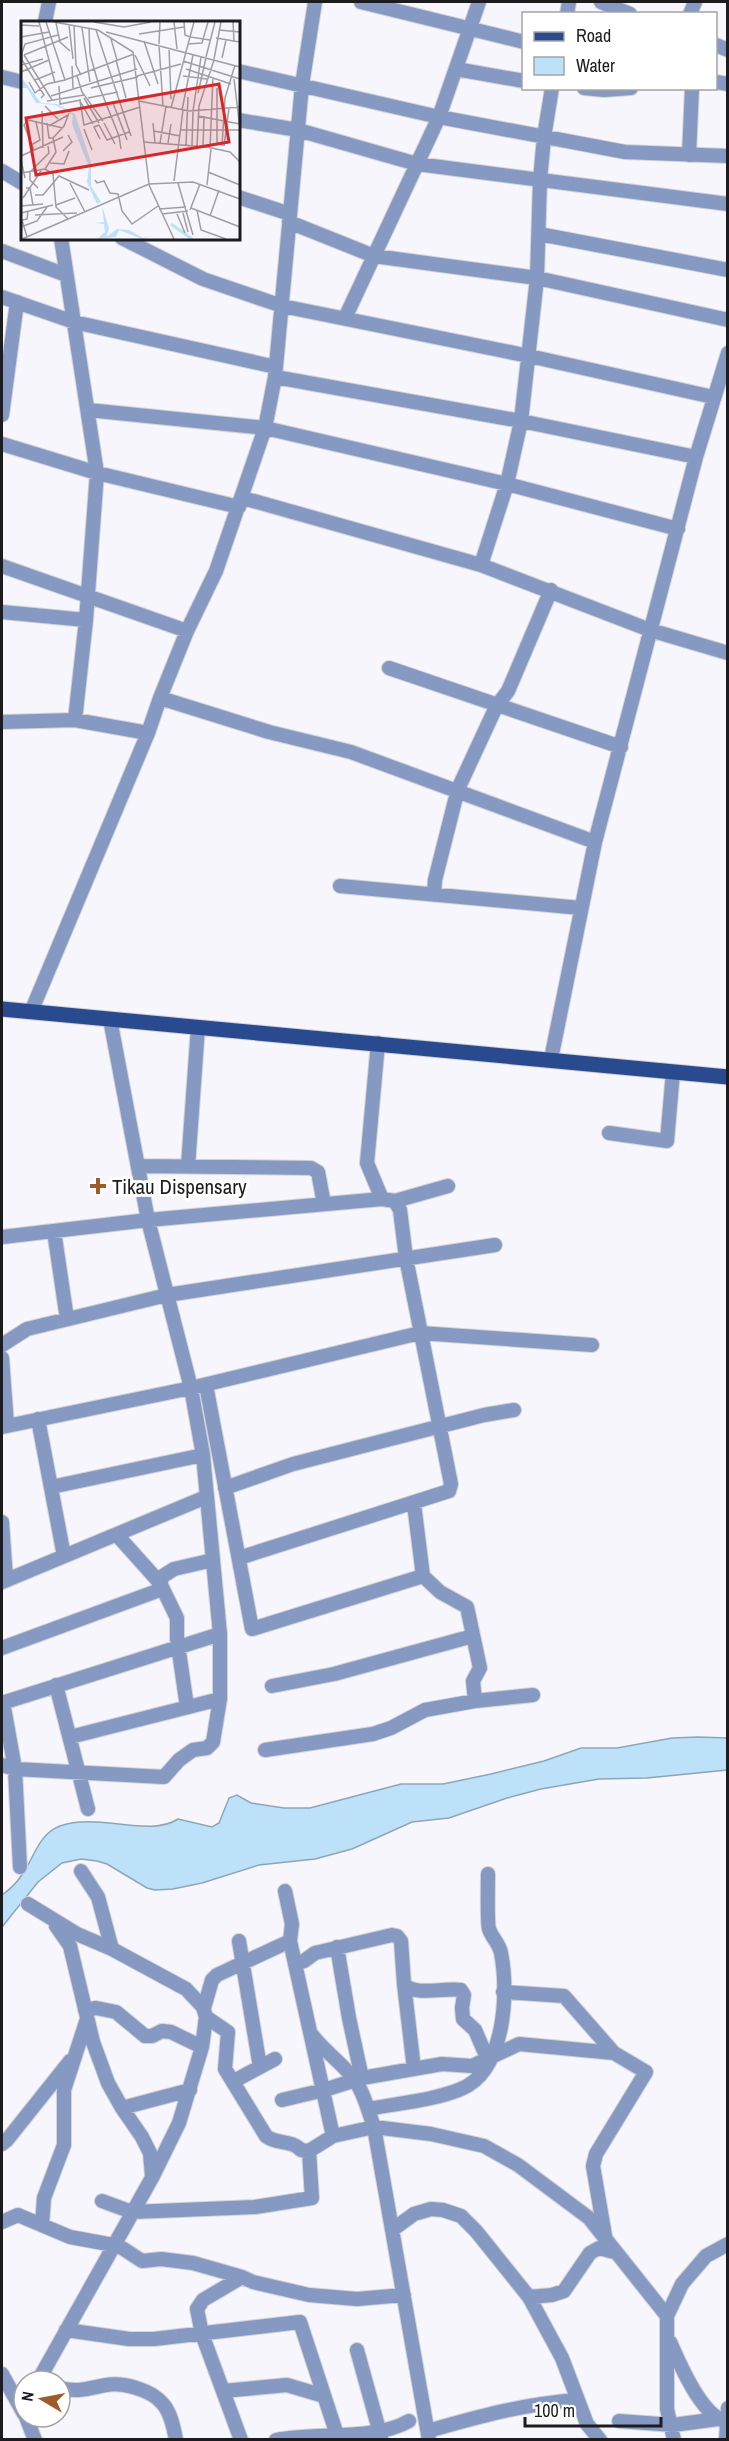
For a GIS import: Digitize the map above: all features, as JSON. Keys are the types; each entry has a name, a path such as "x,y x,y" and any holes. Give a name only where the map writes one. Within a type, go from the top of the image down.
{"main road":[{"path":"2,1009 728,1077"}],"street":[{"path":"45,21 49,2"},
{"path":"31,1012 148,733 187,631 216,571 265,428 276,372 302,85 315,2"},
{"path":"361,2 522,41"},
{"path":"345,318 439,117 480,2"},
{"path":"601,2 616,5"},
{"path":"456,69 522,81"},
{"path":"240,71 439,117 625,152 728,156"},
{"path":"2,77 21,82"},
{"path":"481,565 507,484 521,421 537,279 540,180 552,90"},
{"path":"689,155 692,90"},
{"path":"240,120 298,130 417,164 728,204"},
{"path":"2,171 21,180"},
{"path":"240,198 374,256 537,279 728,320"},
{"path":"539,234 728,270"},
{"path":"61,240 97,473 86,620 75,720"},
{"path":"126,240 203,279 282,306 529,356 713,397"},
{"path":"2,251 66,275"},
{"path":"2,297 74,322 276,372 696,457"},
{"path":"2,415 17,302"},
{"path":"551,1059 595,842 696,457 728,352"},
{"path":"88,410 265,428 507,484 678,529"},
{"path":"2,444 97,473 241,503 481,565 650,630 728,653"},
{"path":"2,566 187,631"},
{"path":"434,894 435,880 458,789 496,707 508,691 551,590"},
{"path":"2,612 86,620"},
{"path":"389,668 496,707 621,747"},
{"path":"160,698 269,732 351,752 458,789 595,842"},
{"path":"2,722 75,720 148,733"},
{"path":"340,886 581,908"},
{"path":"2,1765 15,1769 164,1777 179,1760 193,1750 207,1748 213,1742 220,1699 220,1634 203,1455 191,1388 148,1220 110,1019"},
{"path":"188,1166 198,1027"},
{"path":"239,1558 414,1504 449,1491 451,1484 406,1258 400,1210 389,1200 367,1162 378,1043"},
{"path":"609,1133 667,1141 674,1072"},
{"path":"138,1166 311,1168 318,1172 324,1204"},
{"path":"2,1237 148,1220 389,1200 448,1186"},
{"path":"54,1231 67,1319"},
{"path":"2,1345 27,1329 167,1295 495,1245"},
{"path":"2,1358 4,1426 206,1385 420,1333 592,1345"},
{"path":"206,1385 252,1629 423,1576"},
{"path":"225,1488 293,1464 439,1426 513,1410"},
{"path":"38,1419 64,1556"},
{"path":"51,1487 203,1455"},
{"path":"2,1522 4,1581 206,1497"},
{"path":"414,1504 423,1576 440,1592 467,1607 480,1668 473,1681 475,1701"},
{"path":"117,1535 160,1583 177,1618 187,1707"},
{"path":"2,1648 157,1591 163,1575 174,1569 213,1560"},
{"path":"20,1867 15,1769 2,1703 220,1634"},
{"path":"272,1686 334,1674 473,1636"},
{"path":"56,1685 88,1809"},
{"path":"265,1750 373,1734 391,1728 425,1710 475,1701 533,1695"},
{"path":"70,1737 220,1699"},
{"path":"81,1871 98,1897 112,1949"},
{"path":"368,2109 463,2088 484,2071 498,2044 503,1992 501,1954 497,1940 489,1930 488,1874"},
{"path":"285,1891 292,1924 290,1941 333,2136"},
{"path":"28,1904 77,1934 112,1949 186,1989 205,2013 228,2032 225,2069 266,2136 271,2140 295,2144 300,2150 309,2151 333,2136 374,2127 431,2134 484,2146 518,2164 589,2218 667,2316"},
{"path":"48,1917 65,1936 70,1946 93,2042 108,2083 150,2153 153,2176"},
{"path":"295,1964 315,1953 392,1935 397,1936 401,1941 414,2069"},
{"path":"239,1941 260,2067"},
{"path":"47,2369 179,2124 202,2047 205,2013 212,1980 217,1975 290,1941"},
{"path":"338,1947 358,2078 374,2127 429,2435 487,2414 537,2403 578,2400"},
{"path":"404,1984 406,1988 416,1990 461,1990 464,1995 463,2019 475,2030 489,2060"},
{"path":"503,1992 564,1996 614,2053 646,2072 596,2154 593,2166 606,2241"},
{"path":"42,2225 44,2198 64,2145 64,2090 77,2052 86,2014 96,2008 116,2012 145,2036 152,2036 162,2031 171,2032 202,2047"},
{"path":"312,2035 323,2049 358,2078"},
{"path":"282,2100 324,2090 358,2078 442,2064 472,2066 519,2044 614,2053"},
{"path":"2,2144 8,2140 77,2052"},
{"path":"234,2081 275,2059"},
{"path":"122,2109 190,2090"},
{"path":"102,2201 132,2212 255,2207 312,2199 309,2151"},
{"path":"392,2230 414,2214 431,2209 461,2216 476,2231 529,2297 562,2358 587,2424 600,2439"},
{"path":"2,2222 18,2215 70,2237 119,2246 142,2261 161,2259 193,2263 242,2277 253,2283 309,2295 357,2299 404,2295"},
{"path":"673,2432 667,2409 667,2316 682,2284 706,2256 728,2244"},
{"path":"529,2297 552,2295 564,2291 590,2253 599,2248 614,2252"},
{"path":"241,2439 202,2334 197,2309 203,2300 242,2277"},
{"path":"66,2330 129,2339 154,2339 300,2322 337,2435"},
{"path":"668,2337 702,2403 725,2418"},
{"path":"357,2350 380,2435"},
{"path":"2,2376 12,2394"},
{"path":"72,2391 83,2391 108,2385 125,2385 153,2396 163,2404 171,2420 176,2439"},
{"path":"223,2391 286,2385 324,2396"},
{"path":"392,2439 423,2402"},
{"path":"619,2421 673,2432 725,2418"},
{"path":"725,2418 726,2439"},
{"path":"276,2439 380,2435 409,2421"}],"water":[{"path":"672,1738 727,1738 727,1770 647,1778 599,1779 541,1789 449,1818 412,1822 352,1849 315,1859 259,1865 202,1883 173,1889 147,1888 107,1864 97,1861 81,1859 62,1863 38,1882 2,1927 2,1895 19,1879 46,1835 60,1826 75,1822 90,1822 153,1826 178,1819 212,1827 219,1823 229,1798 237,1795 251,1803 284,1808 310,1808 401,1784 443,1784 491,1774 544,1761 581,1748 617,1748"}],"place":[{"name":"Tikau Dispensary","path":"98,1186"}]}
